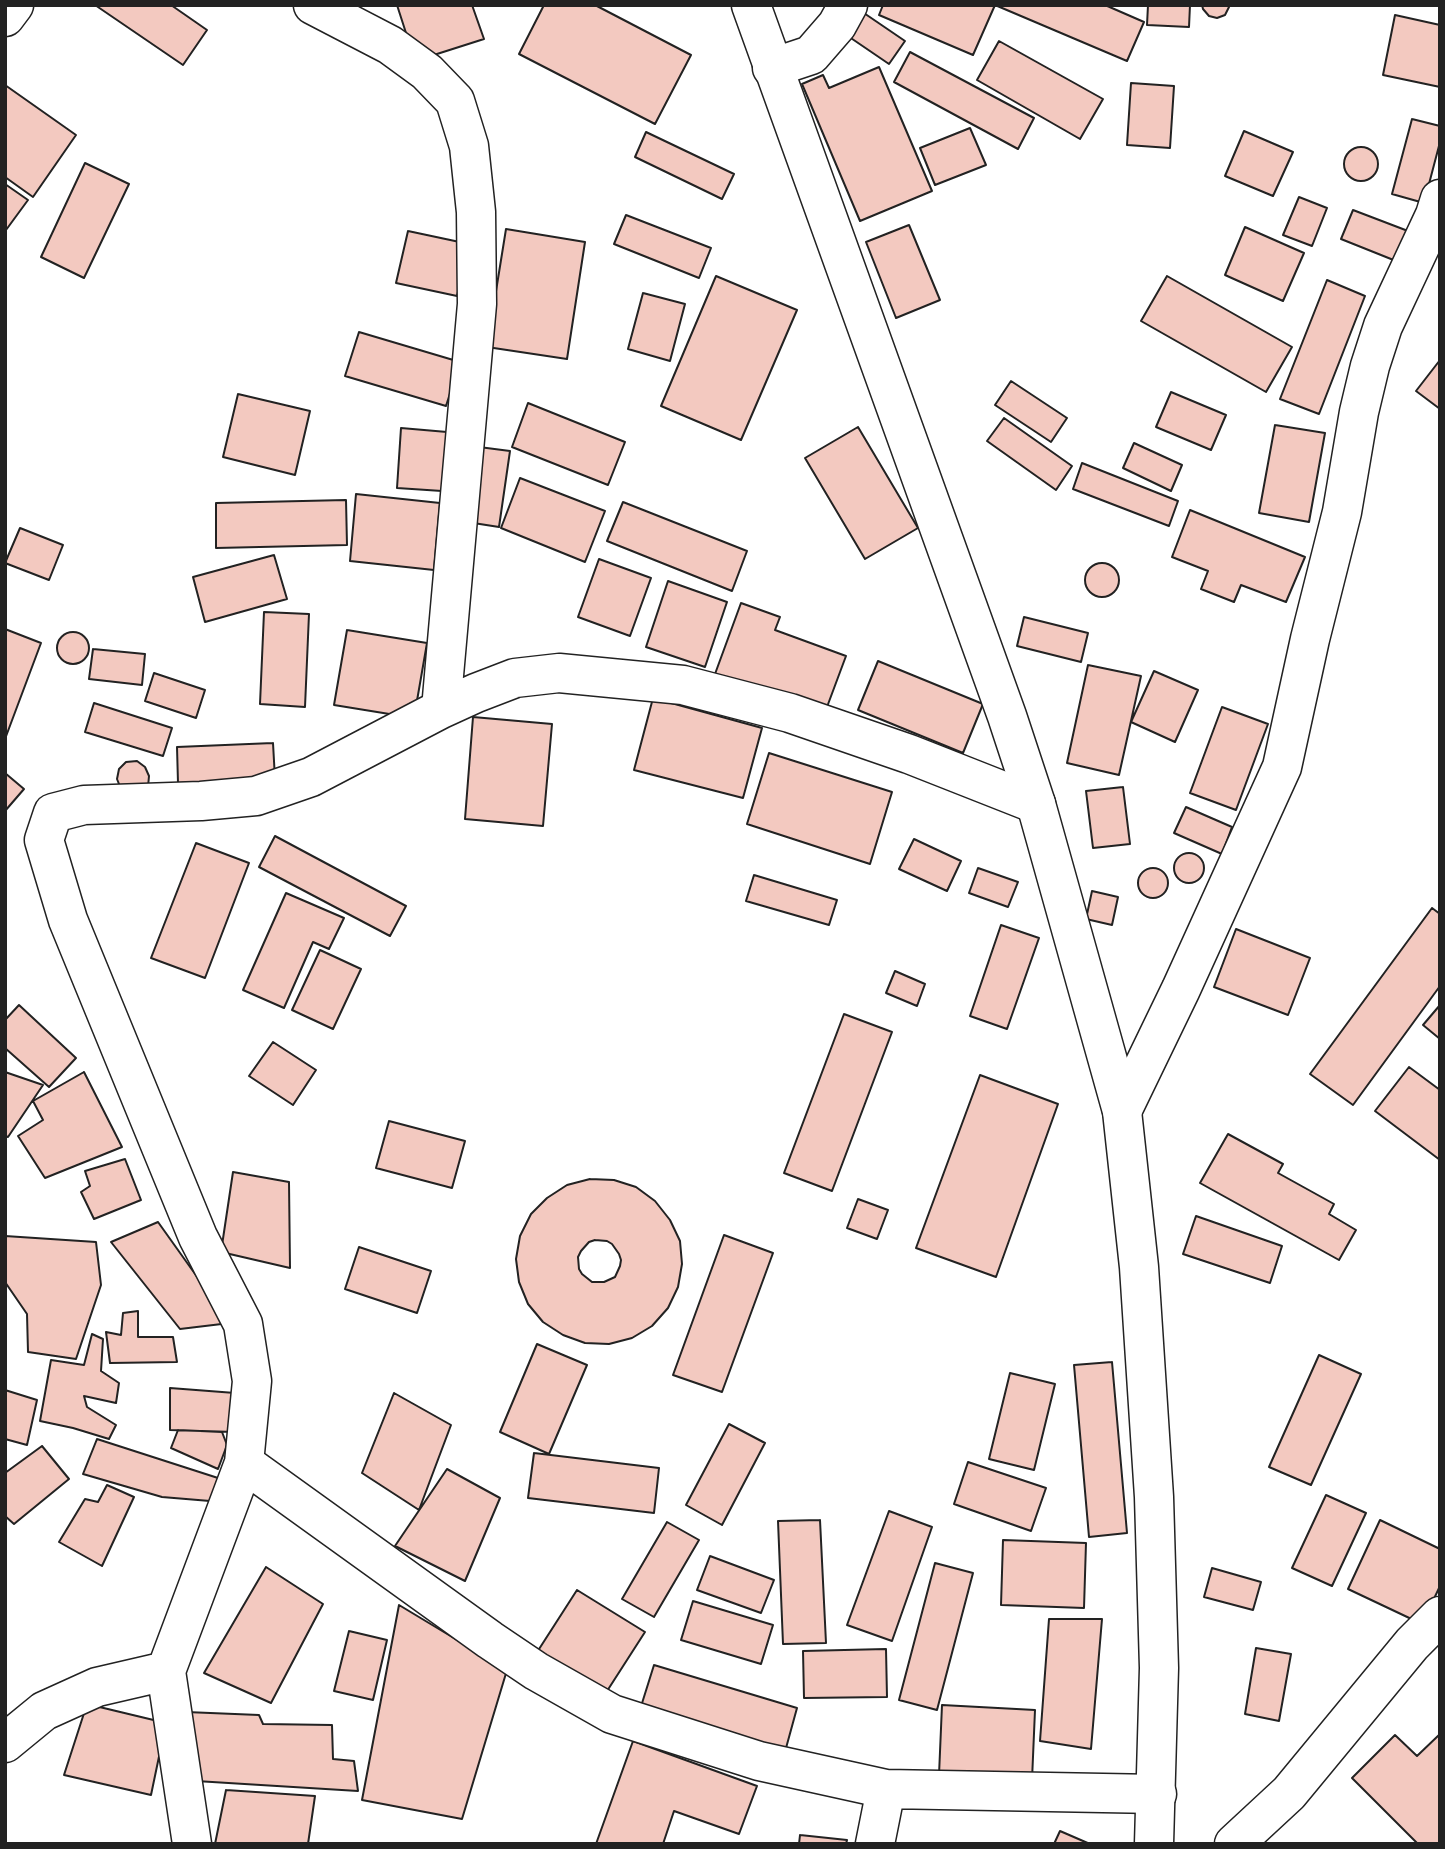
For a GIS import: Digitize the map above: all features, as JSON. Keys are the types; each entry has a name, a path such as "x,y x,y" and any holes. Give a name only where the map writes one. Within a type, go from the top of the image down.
{"street":[{"path":"5,17 14,5"},
{"path":"313,5 390,45 427,72 455,101 469,146 476,212 477,304 441,709"},
{"path":"751,5 1002,703 1035,804 1122,1111 1139,1267 1154,1497 1159,1668 1154,1844"},
{"path":"772,68 811,55 837,25 848,5"},
{"path":"1122,1111 1282,767 1342,512 1359,412 1370,366 1383,326 1440,199"},
{"path":"192,1844 166,1671 244,1463 252,1381 243,1324 198,1237 68,920 44,839 53,813 84,805 201,801 256,796 311,777 441,709 515,678 559,673 683,685 790,713 909,754 1035,804"},
{"path":"244,1463 490,1640 536,1671 612,1714 759,1761 886,1789 1157,1794"},
{"path":"1234,1844 1289,1793 1412,1644 1440,1616"},
{"path":"5,1743 44,1711 97,1687 166,1671"},
{"path":"875,1844 886,1789"}],"building":[{"path":"95,5 171,5 207,30 183,65"},
{"path":"397,5 472,5 484,39 415,61"},
{"path":"544,5 595,5 691,55 655,124 519,54"},
{"path":"883,5 995,5 973,55 879,15"},
{"path":"995,5 1105,5 1144,22 1127,61"},
{"path":"1148,5 1190,5 1189,27 1147,25"},
{"path":"1202,5 1229,7 1225,15 1217,18 1209,16"},
{"path":"858,9 905,41 889,64 842,32"},
{"path":"1395,15 1440,25 1440,87 1383,75"},
{"path":"999,41 1103,99 1080,139 977,80"},
{"path":"910,52 1034,118 1018,149 894,82"},
{"path":"879,67 932,191 860,221 802,84 823,75 829,88"},
{"path":"1131,83 1174,86 1170,148 1127,145"},
{"path":"5,85 76,135 33,197 5,177"},
{"path":"1412,119 1440,126 1440,142 1424,203 1392,194"},
{"path":"970,128 986,165 935,185 920,148"},
{"path":"1244,131 1293,152 1273,196 1225,176"},
{"path":"646,132 734,174 722,199 635,157"},
{"path":"1361,147 1373,152 1378,164 1373,176 1361,181 1349,176 1344,164 1349,152"},
{"path":"85,163 129,184 84,278 41,257"},
{"path":"5,184 28,200 6,230 5,230"},
{"path":"1299,197 1327,208 1312,246 1283,235"},
{"path":"1353,210 1408,231 1396,261 1341,239"},
{"path":"626,215 711,248 699,278 614,244"},
{"path":"909,225 940,300 896,318 866,242"},
{"path":"1245,227 1304,253 1283,301 1225,275"},
{"path":"506,229 585,242 567,359 487,347"},
{"path":"408,231 469,244 457,296 396,283"},
{"path":"716,276 797,310 741,440 661,406"},
{"path":"1167,276 1292,347 1266,392 1141,321"},
{"path":"1327,280 1365,296 1319,414 1280,399"},
{"path":"643,293 685,304 670,361 628,349"},
{"path":"359,332 460,362 446,406 345,376"},
{"path":"1440,360 1440,409 1416,391"},
{"path":"1011,381 1067,418 1051,442 995,405"},
{"path":"1171,392 1226,415 1211,450 1156,427"},
{"path":"238,394 310,411 295,475 223,457"},
{"path":"528,403 625,442 608,485 512,447"},
{"path":"1004,418 1072,466 1056,490 987,441"},
{"path":"1275,425 1325,433 1309,522 1259,513"},
{"path":"858,427 918,528 865,559 805,458"},
{"path":"401,428 447,432 442,491 397,488"},
{"path":"1134,443 1182,465 1171,491 1123,468"},
{"path":"479,447 510,451 499,527 467,522"},
{"path":"1082,463 1178,501 1169,526 1073,489"},
{"path":"520,478 605,511 585,562 501,528"},
{"path":"356,494 440,503 434,570 350,561"},
{"path":"346,500 347,545 216,548 216,503"},
{"path":"623,502 747,551 732,591 607,541"},
{"path":"1190,510 1305,557 1286,602 1241,585 1234,602 1201,589 1208,571 1172,557"},
{"path":"20,528 63,545 49,580 5,563"},
{"path":"274,555 287,599 205,622 193,577"},
{"path":"599,559 651,578 630,636 578,617"},
{"path":"1102,563 1114,568 1119,580 1114,592 1102,597 1090,592 1085,580 1090,568"},
{"path":"668,581 727,602 705,667 646,647"},
{"path":"741,603 780,617 775,630 846,656 824,715 715,674"},
{"path":"264,612 309,614 305,707 260,704"},
{"path":"1024,617 1088,633 1081,662 1017,646"},
{"path":"5,629 41,643 5,739"},
{"path":"347,630 427,643 414,718 334,705"},
{"path":"73,632 84,637 89,648 84,659 73,664 62,659 57,648 62,637"},
{"path":"93,649 145,654 142,685 89,679"},
{"path":"878,661 983,704 963,753 858,710"},
{"path":"1088,665 1141,676 1119,775 1067,763"},
{"path":"1154,671 1198,690 1175,742 1131,722"},
{"path":"154,673 205,690 196,718 145,701"},
{"path":"653,698 762,728 743,798 634,770"},
{"path":"94,703 172,728 163,756 85,732"},
{"path":"1222,707 1268,724 1236,810 1190,793"},
{"path":"473,717 552,724 543,826 465,819"},
{"path":"273,743 275,779 178,783 177,747"},
{"path":"769,753 892,792 870,864 747,824"},
{"path":"137,761 145,767 149,776 148,787 121,789 117,779 119,769 126,762"},
{"path":"5,773 24,789 5,811"},
{"path":"1123,787 1130,844 1093,848 1086,791"},
{"path":"1186,807 1232,827 1222,854 1174,833"},
{"path":"275,836 406,906 390,936 259,867"},
{"path":"914,839 961,861 947,891 899,869"},
{"path":"196,843 249,863 205,978 151,958"},
{"path":"1189,853 1200,857 1204,868 1200,879 1189,883 1178,879 1174,868 1178,857"},
{"path":"978,868 1018,882 1008,907 969,893"},
{"path":"1153,868 1164,872 1168,883 1164,894 1153,898 1142,894 1138,883 1142,872"},
{"path":"754,875 837,900 829,925 746,901"},
{"path":"1092,891 1118,897 1112,925 1086,919"},
{"path":"286,893 344,918 329,949 313,942 284,1008 243,990"},
{"path":"1432,908 1440,914 1440,986 1353,1105 1310,1074"},
{"path":"1001,925 1039,938 1007,1029 970,1016"},
{"path":"1236,929 1310,958 1288,1015 1214,987"},
{"path":"320,950 361,969 333,1029 292,1010"},
{"path":"895,971 925,984 917,1006 886,993"},
{"path":"19,1005 76,1058 49,1087 5,1048 5,1020"},
{"path":"1440,1005 1440,1039 1423,1025"},
{"path":"844,1014 892,1032 832,1191 784,1173"},
{"path":"273,1042 316,1070 293,1105 249,1076"},
{"path":"1409,1067 1440,1090 1440,1160 1375,1111"},
{"path":"5,1072 43,1085 8,1137 5,1136"},
{"path":"84,1072 122,1147 45,1178 18,1136 43,1120 33,1101"},
{"path":"980,1075 1058,1104 996,1277 916,1248"},
{"path":"389,1121 465,1141 452,1188 376,1168"},
{"path":"1228,1134 1283,1164 1278,1173 1334,1204 1329,1214 1356,1230 1339,1260 1200,1183"},
{"path":"125,1159 141,1200 94,1219 81,1192 90,1186 85,1171"},
{"path":"233,1172 289,1182 290,1268 221,1252"},
{"path":"590,1179 614,1180 636,1187 655,1201 670,1220 680,1241 682,1264 678,1287 668,1308 652,1326 632,1338 609,1344 585,1343 563,1335 543,1322 528,1304 519,1282 516,1259 520,1236 531,1214 547,1198 567,1185","holes":["607,1241 619,1254 620,1266 615,1277 604,1282 592,1282 579,1269 578,1257 589,1242"]},
{"path":"858,1199 888,1210 877,1239 847,1228"},
{"path":"1196,1216 1282,1246 1270,1283 1183,1254"},
{"path":"158,1222 230,1323 180,1329 111,1242"},
{"path":"724,1235 773,1253 722,1392 673,1375"},
{"path":"5,1236 96,1242 101,1285 76,1359 28,1352 27,1314 5,1282"},
{"path":"359,1247 431,1271 417,1313 345,1289"},
{"path":"138,1311 138,1337 173,1337 177,1362 110,1363 106,1332 121,1335 123,1313"},
{"path":"92,1334 103,1339 101,1371 119,1383 116,1403 84,1396 87,1407 116,1425 109,1439 40,1421 51,1360 84,1365"},
{"path":"537,1344 587,1365 549,1454 500,1432"},
{"path":"1319,1355 1361,1374 1311,1485 1269,1467"},
{"path":"1112,1362 1127,1533 1089,1537 1074,1365"},
{"path":"1010,1373 1055,1384 1034,1470 989,1459"},
{"path":"170,1388 235,1393 234,1432 170,1430"},
{"path":"5,1390 37,1400 27,1445 5,1439"},
{"path":"394,1393 451,1425 419,1510 362,1473"},
{"path":"729,1424 765,1443 722,1525 686,1505"},
{"path":"178,1430 222,1432 227,1445 218,1469 171,1448"},
{"path":"97,1439 218,1478 210,1501 162,1497 83,1474"},
{"path":"42,1446 69,1479 14,1524 5,1516 5,1473"},
{"path":"534,1453 659,1468 654,1513 528,1498"},
{"path":"968,1462 1046,1488 1031,1531 954,1504"},
{"path":"447,1469 500,1498 465,1581 395,1546"},
{"path":"107,1485 134,1497 102,1566 59,1542 85,1499 98,1502"},
{"path":"1326,1495 1366,1513 1332,1586 1292,1568"},
{"path":"889,1511 932,1527 892,1641 847,1625"},
{"path":"820,1520 826,1643 783,1644 778,1521"},
{"path":"1380,1520 1440,1549 1440,1586 1422,1624 1348,1589"},
{"path":"667,1522 699,1540 654,1617 622,1599"},
{"path":"1003,1540 1086,1543 1084,1608 1001,1605"},
{"path":"710,1556 774,1580 761,1613 697,1590"},
{"path":"935,1563 973,1573 937,1710 899,1700"},
{"path":"266,1567 323,1604 271,1703 204,1673"},
{"path":"1212,1568 1261,1582 1253,1610 1204,1597"},
{"path":"577,1590 645,1632 600,1702 532,1660"},
{"path":"693,1601 773,1625 761,1664 681,1640"},
{"path":"399,1605 507,1670 462,1819 362,1800"},
{"path":"1049,1619 1102,1619 1091,1749 1040,1741"},
{"path":"349,1631 387,1640 373,1700 334,1691"},
{"path":"1256,1648 1291,1654 1279,1721 1245,1714"},
{"path":"886,1649 887,1697 804,1698 803,1651"},
{"path":"654,1665 797,1708 783,1759 638,1716"},
{"path":"87,1704 166,1723 151,1795 64,1775"},
{"path":"942,1705 1035,1710 1032,1780 939,1775"},
{"path":"186,1712 259,1715 263,1724 332,1725 333,1759 354,1761 358,1791 196,1781"},
{"path":"1440,1734 1440,1844 1418,1844 1352,1778 1395,1735 1417,1756"},
{"path":"633,1741 757,1786 739,1834 674,1811 663,1844 596,1844"},
{"path":"226,1790 315,1796 308,1844 215,1844"},
{"path":"1060,1831 1090,1844 1054,1844"},
{"path":"800,1835 847,1840 846,1844 799,1844"}]}
